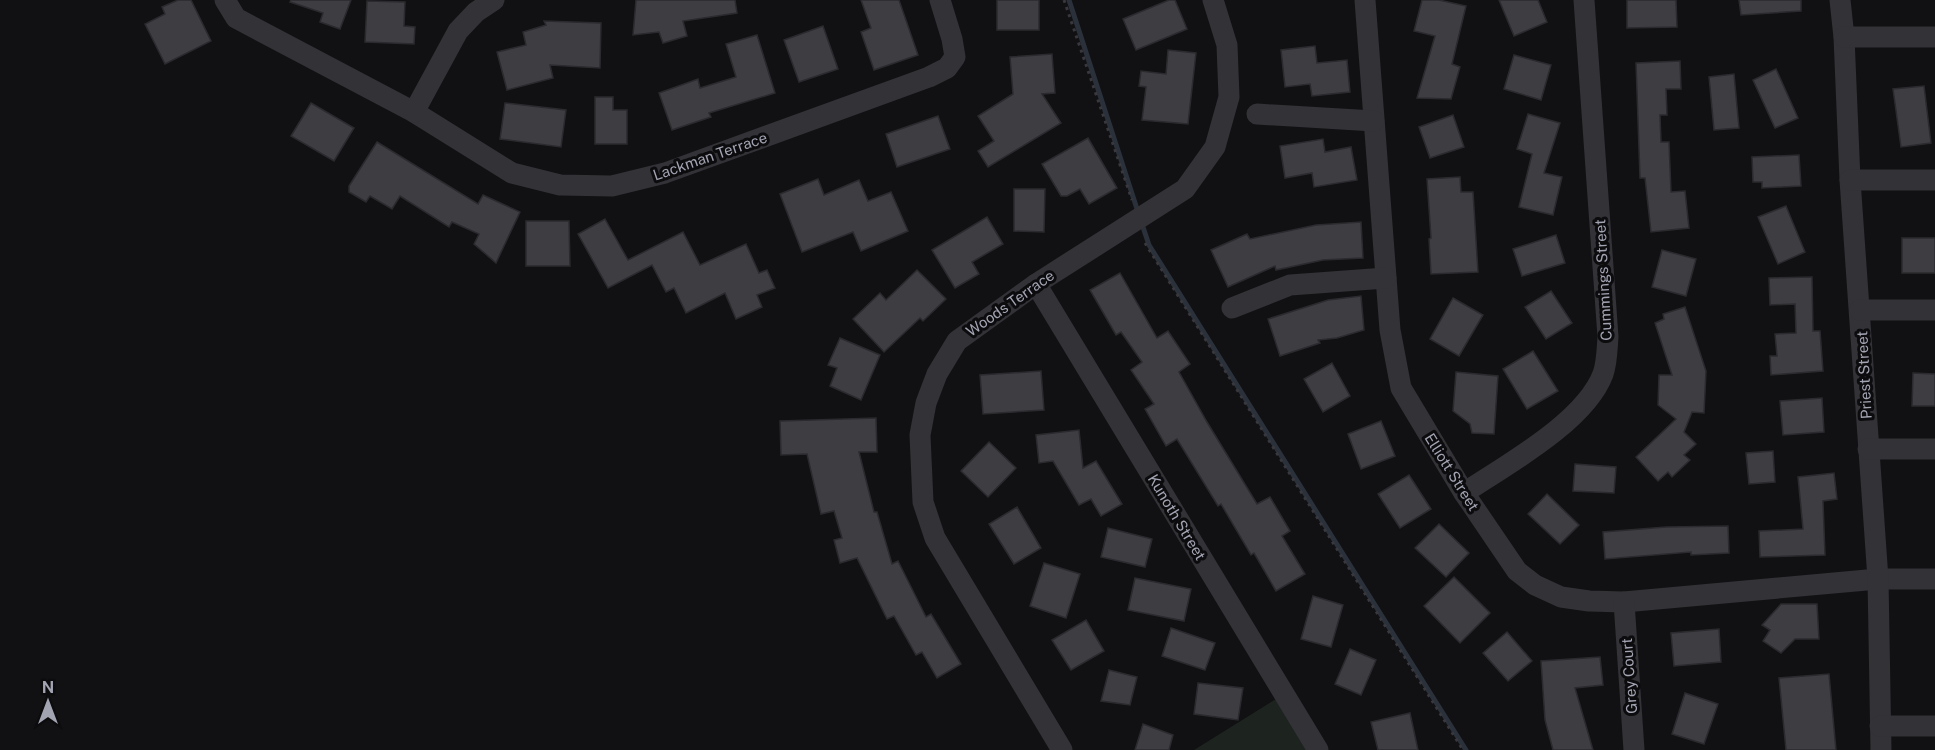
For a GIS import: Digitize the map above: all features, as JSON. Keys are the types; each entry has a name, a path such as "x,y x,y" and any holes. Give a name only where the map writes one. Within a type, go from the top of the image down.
{"street":[{"name":"Lackman Terrace","path":"225,0 236,18 414,112 512,173 560,185 612,186 665,173 929,77 946,68 955,57 940,0"},
{"path":"414,112 458,31 476,12 494,0"},
{"name":"Woods Terrace","path":"1062,750 935,538 923,502 920,468 920,435 926,403 937,374 957,341 1036,284 1185,189 1215,147 1228,97 1228,87 1227,45 1213,0"},
{"name":"Elliott Street","path":"1365,0 1390,330 1401,388 1464,493 1517,571 1535,585 1562,597 1589,601 1624,602 1878,579 1935,579"},
{"name":"Cummings Street","path":"1464,493 1561,428 1589,399 1603,373 1608,337 1584,0"},
{"name":"Priest Street","path":"1840,0 1844,37 1850,180 1878,579 1881,750"},
{"path":"1844,37 1935,37"},
{"path":"1257,114 1374,121"},
{"path":"1850,180 1935,180"},
{"path":"1233,308 1290,285 1386,278"},
{"name":"Kunoth Street","path":"1036,284 1318,750"},
{"path":"1860,310 1935,310"},
{"path":"1868,449 1935,449"},
{"name":"Grey Court","path":"1624,602 1634,750"},
{"path":"1880,726 1935,726"}],"path":[{"path":"1064,0 1132,200"},
{"path":"1145,243 1463,750"}],"shaded area":[{"path":"1284,694 1318,750 1194,750"}],"building":[{"path":"178,0 191,0 211,41 165,64 145,24 165,14 162,7"},
{"path":"291,0 351,0 340,29 320,22 323,13 290,2"},
{"path":"636,0 735,0 737,13 683,21 687,36 663,43 659,32 633,35"},
{"path":"861,0 899,0 918,55 874,70 861,32 871,28"},
{"path":"997,0 1039,0 1039,30 997,30"},
{"path":"1169,0 1175,0 1187,29 1136,50 1123,19"},
{"path":"1422,0 1439,0 1466,6 1452,64 1460,67 1451,99 1417,98 1435,36 1414,31"},
{"path":"1499,0 1538,0 1547,22 1514,36"},
{"path":"1627,0 1676,0 1677,27 1627,28"},
{"path":"1739,0 1801,0 1801,11 1741,15"},
{"path":"367,1 405,2 404,26 415,27 414,44 365,42"},
{"path":"544,21 601,23 600,68 550,65 553,78 507,90 497,52 526,45 523,32 546,25"},
{"path":"823,26 838,69 799,82 784,40"},
{"path":"757,35 775,93 709,113 711,117 672,130 659,93 698,79 700,88 736,77 726,44"},
{"path":"1315,46 1317,63 1347,60 1350,92 1312,96 1310,84 1285,87 1281,50"},
{"path":"1168,50 1196,53 1188,124 1142,120 1146,87 1139,86 1141,71 1166,74"},
{"path":"1052,54 1055,93 1042,94 1061,123 988,167 978,151 994,141 978,116 1013,94 1010,57"},
{"path":"1514,55 1551,65 1541,100 1504,89"},
{"path":"1680,61 1681,89 1666,89 1667,115 1660,115 1661,142 1669,142 1671,192 1685,191 1689,228 1651,232 1645,178 1640,178 1636,63"},
{"path":"1776,69 1798,118 1775,128 1753,80"},
{"path":"1734,74 1739,128 1714,130 1709,77"},
{"path":"1924,86 1931,143 1901,147 1893,89"},
{"path":"595,97 613,97 613,110 627,110 627,144 595,144"},
{"path":"311,103 354,128 334,161 291,136"},
{"path":"505,103 566,110 561,147 500,139"},
{"path":"1528,114 1560,123 1544,173 1562,177 1553,215 1519,207 1532,154 1517,149"},
{"path":"1453,115 1464,147 1430,158 1419,127"},
{"path":"938,116 950,149 897,167 886,134"},
{"path":"1088,138 1117,188 1089,204 1080,189 1067,196 1061,196 1042,164"},
{"path":"1323,139 1325,152 1351,147 1357,180 1314,187 1312,173 1285,178 1280,146"},
{"path":"377,142 478,204 483,195 520,212 496,263 474,244 479,234 452,222 449,227 400,196 392,209 370,196 366,202 349,192 349,186"},
{"path":"1799,155 1801,186 1762,188 1762,182 1753,182 1752,157"},
{"path":"1460,177 1461,192 1473,192 1478,272 1431,274 1427,179"},
{"path":"818,179 824,195 859,180 868,201 891,192 908,231 861,251 853,232 802,252 780,194"},
{"path":"1014,189 1045,189 1044,232 1014,231"},
{"path":"1786,206 1805,252 1778,264 1758,217"},
{"path":"987,217 1003,244 972,262 979,274 955,288 932,250"},
{"path":"605,219 628,260 683,232 700,265 746,244 759,273 767,270 775,288 757,295 762,307 736,319 725,293 686,313 674,288 666,292 652,265 608,288 578,234"},
{"path":"526,221 569,221 570,266 526,266"},
{"path":"1361,222 1363,258 1323,260 1276,270 1275,266 1228,287 1211,250 1247,234 1250,239 1316,225"},
{"path":"1556,235 1565,263 1522,276 1513,249"},
{"path":"1902,238 1935,238 1935,273 1902,273"},
{"path":"1662,250 1696,259 1686,296 1652,287"},
{"path":"917,270 946,299 923,321 920,318 884,352 853,319 880,293 886,300"},
{"path":"1120,273 1157,338 1168,331 1190,364 1179,372 1257,504 1270,497 1290,531 1282,536 1305,574 1276,591 1254,553 1251,555 1221,504 1218,506 1177,439 1166,446 1145,409 1154,404 1131,370 1142,362 1121,332 1116,335 1090,290"},
{"path":"1812,277 1813,331 1820,331 1823,371 1771,375 1770,356 1777,356 1775,334 1796,333 1795,304 1770,305 1769,278"},
{"path":"1551,291 1572,323 1546,339 1525,307"},
{"path":"1361,296 1364,330 1337,338 1318,340 1320,343 1280,356 1268,319 1328,300"},
{"path":"1453,298 1483,315 1459,356 1430,339"},
{"path":"1685,307 1706,371 1704,413 1692,412 1684,432 1696,444 1684,455 1690,460 1672,477 1668,472 1658,481 1636,457 1676,419 1658,405 1659,375 1672,375 1655,323 1664,319 1663,314"},
{"path":"840,338 880,355 861,400 830,386 837,368 828,365"},
{"path":"1533,351 1558,391 1527,409 1503,369"},
{"path":"1332,363 1350,396 1323,412 1304,379"},
{"path":"1041,371 1044,410 983,414 980,375"},
{"path":"1456,372 1498,376 1494,434 1472,433 1470,424 1453,411"},
{"path":"1913,373 1935,374 1935,406 1912,406"},
{"path":"1822,398 1824,432 1783,435 1780,401"},
{"path":"876,418 877,452 859,452 874,512 877,512 892,564 898,561 926,617 931,614 961,664 937,678 922,652 916,655 894,616 887,619 857,558 840,563 834,540 842,538 834,511 821,514 807,454 781,455 780,421"},
{"path":"1381,421 1395,456 1361,469 1348,434"},
{"path":"1079,430 1083,468 1096,461 1122,504 1101,516 1091,499 1079,505 1053,461 1039,463 1036,435"},
{"path":"989,442 1016,468 988,497 961,471"},
{"path":"1773,451 1775,482 1749,484 1746,453"},
{"path":"1575,464 1616,467 1614,493 1573,491"},
{"path":"1834,473 1837,499 1823,501 1825,555 1760,557 1759,531 1803,529 1798,477"},
{"path":"1409,475 1431,509 1400,528 1378,494"},
{"path":"1547,494 1579,525 1560,544 1528,514"},
{"path":"1017,507 1041,548 1014,564 989,524"},
{"path":"1439,524 1469,553 1446,577 1415,548"},
{"path":"1728,526 1729,553 1691,555 1691,552 1605,559 1603,532 1666,527"},
{"path":"1108,528 1152,539 1145,567 1101,557"},
{"path":"1044,563 1080,574 1066,618 1030,606"},
{"path":"1454,577 1490,613 1460,643 1424,606"},
{"path":"1135,578 1191,589 1184,621 1128,610"},
{"path":"1313,596 1343,605 1331,647 1301,639"},
{"path":"1781,604 1817,604 1819,639 1795,639 1781,653 1763,641 1770,630 1762,625"},
{"path":"1086,620 1104,651 1071,670 1052,640"},
{"path":"1171,628 1215,643 1205,670 1162,656"},
{"path":"1719,629 1721,662 1674,666 1671,633"},
{"path":"1507,632 1532,661 1508,681 1483,653"},
{"path":"1350,649 1376,660 1361,695 1335,684"},
{"path":"1600,657 1603,685 1575,688 1593,750 1553,750 1545,720 1541,661"},
{"path":"1109,670 1137,677 1130,705 1101,701"},
{"path":"1829,674 1836,750 1786,750 1779,678"},
{"path":"1198,683 1243,688 1238,720 1194,714"},
{"path":"1685,693 1718,704 1704,744 1672,734"},
{"path":"1410,713 1418,750 1378,750 1371,722"},
{"path":"1143,724 1173,735 1169,750 1135,750"}],"waterway":[{"path":"1069,0 1138,212"},
{"path":"1141,221 1149,245 1466,750"}]}
